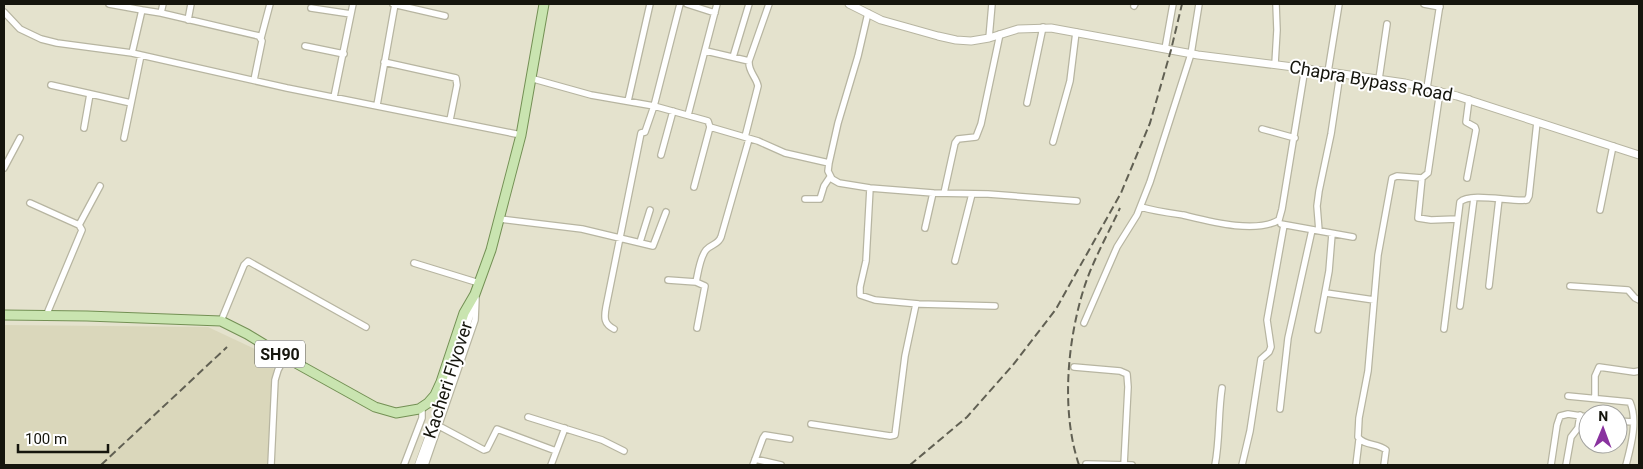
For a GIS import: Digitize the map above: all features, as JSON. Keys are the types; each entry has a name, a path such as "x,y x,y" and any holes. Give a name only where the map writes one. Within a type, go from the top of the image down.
{"main road":[{"path":"422,407 435,395 441,382 464,313 476,294 500,219 521,135 544,4"},
{"name":"Kacheri Flyover","path":"419,465 438,413 476,294"},
{"name":"SH90","path":"4,315 221,321 370,404 386,411 403,413 422,407"}],"street":[{"path":"109,4 161,13 255,34 261,38"},
{"path":"161,13 163,4"},
{"path":"188,20 191,4"},
{"path":"254,80 261,38 270,4"},
{"path":"334,97 353,4"},
{"path":"377,105 394,4 445,16"},
{"path":"628,101 650,4"},
{"path":"614,329 606,323 604,313 642,133 646,132 654,106 680,4"},
{"path":"687,4 715,13"},
{"path":"688,115 718,4"},
{"path":"733,57 749,4"},
{"path":"696,282 704,254 721,237 747,138 758,86 757,81 749,70 749,61 769,4"},
{"name":"Chapra Bypass Road","path":"849,4 881,20 941,37 971,41 989,38 1018,29 1043,27 1188,53 1305,68 1427,88 1639,155"},
{"path":"989,38 992,4"},
{"path":"1165,49 1172,4"},
{"path":"1084,323 1117,247 1140,207 1188,53 1199,4"},
{"path":"1275,64 1276,4"},
{"path":"1328,72 1339,4"},
{"path":"1424,4 1440,6 1427,88"},
{"path":"311,8 351,14"},
{"path":"132,53 142,10"},
{"path":"4,12 20,29 57,43 132,53 521,135"},
{"path":"868,13 858,56 838,123 829,164 828,172 830,177 839,183 870,188 1076,201"},
{"path":"1379,79 1387,24"},
{"path":"1027,103 1043,27"},
{"path":"1053,142 1070,81 1076,32"},
{"path":"944,193 954,143 958,139 976,137 981,124 1000,34"},
{"path":"305,46 344,54"},
{"path":"706,50 749,61"},
{"path":"124,138 141,55"},
{"path":"384,62 456,78 457,85 450,120"},
{"path":"1274,222 1278,220 1282,209 1305,68"},
{"path":"1319,232 1317,206 1320,178 1331,134 1340,74"},
{"path":"530,78 579,92 654,106 708,121 710,127 694,187"},
{"path":"51,86 131,104"},
{"path":"1356,465 1358,432 1368,371 1378,255 1391,181 1394,176 1422,178 1426,176 1429,168 1440,91"},
{"path":"84,128 90,94"},
{"path":"1467,178 1476,130 1475,127 1466,122 1469,100"},
{"path":"661,155 673,111"},
{"path":"1444,329 1460,202 1463,199 1474,198 1524,201 1528,199 1537,122"},
{"path":"710,127 747,138 785,153 829,164"},
{"path":"1262,129 1295,138"},
{"path":"4,168 20,138"},
{"path":"1600,210 1613,146"},
{"path":"805,199 820,199 824,186 830,177"},
{"path":"1422,178 1418,218 1431,220 1457,219"},
{"path":"79,225 100,186"},
{"path":"870,188 866,261 860,295 875,300 916,304 995,306"},
{"path":"925,228 933,193"},
{"path":"955,261 972,194"},
{"path":"1460,306 1474,198"},
{"path":"1489,286 1499,199"},
{"path":"30,203 79,225 81,228 81,234 46,316"},
{"path":"1140,207 1229,225 1242,226 1274,222 1353,237"},
{"path":"640,242 650,210"},
{"path":"500,219 558,225 620,237 653,246 666,212"},
{"path":"1242,465 1250,431 1261,359 1269,352 1271,347 1267,320 1284,225"},
{"path":"1280,409 1288,338 1312,230"},
{"path":"1318,330 1326,292 1332,249 1332,234"},
{"path":"221,321 244,265 250,262 366,327"},
{"path":"414,263 479,284"},
{"path":"668,280 696,282 702,284 705,288 697,328"},
{"path":"1570,286 1625,290 1639,300"},
{"path":"1326,292 1374,300"},
{"path":"425,465 475,320 476,294"},
{"path":"811,424 890,436 895,435 905,356 916,304"},
{"path":"271,465 274,384 278,370 285,357"},
{"path":"1074,367 1120,371 1127,374 1124,465"},
{"path":"1595,398 1595,376 1599,367 1639,371"},
{"path":"1215,465 1219,440 1219,412 1222,388"},
{"path":"1568,396 1630,402 1633,422 1626,465"},
{"path":"404,465 422,418 422,407"},
{"path":"1551,465 1560,416 1565,414 1578,416"},
{"path":"528,417 602,440 624,451"},
{"path":"1628,421 1633,422"},
{"path":"439,426 484,450 487,449 498,429 556,451"},
{"path":"551,465 565,428"},
{"path":"1566,465 1571,438 1578,428"},
{"path":"781,465 754,462 765,435 790,440"},
{"path":"1359,440 1380,446 1386,450 1384,465"},
{"path":"1086,464 1132,465"}],"shaded area":[{"path":"4,325 208,327 274,358 271,465 4,465"}],"railway":[{"path":"910,465 967,417 1013,365 1056,309 1121,193 1150,123 1182,4"},
{"path":"1079,465 1073,444 1068,400 1070,354 1078,309 1084,288 1096,257 1120,208"},
{"path":"101,465 227,347"}]}
